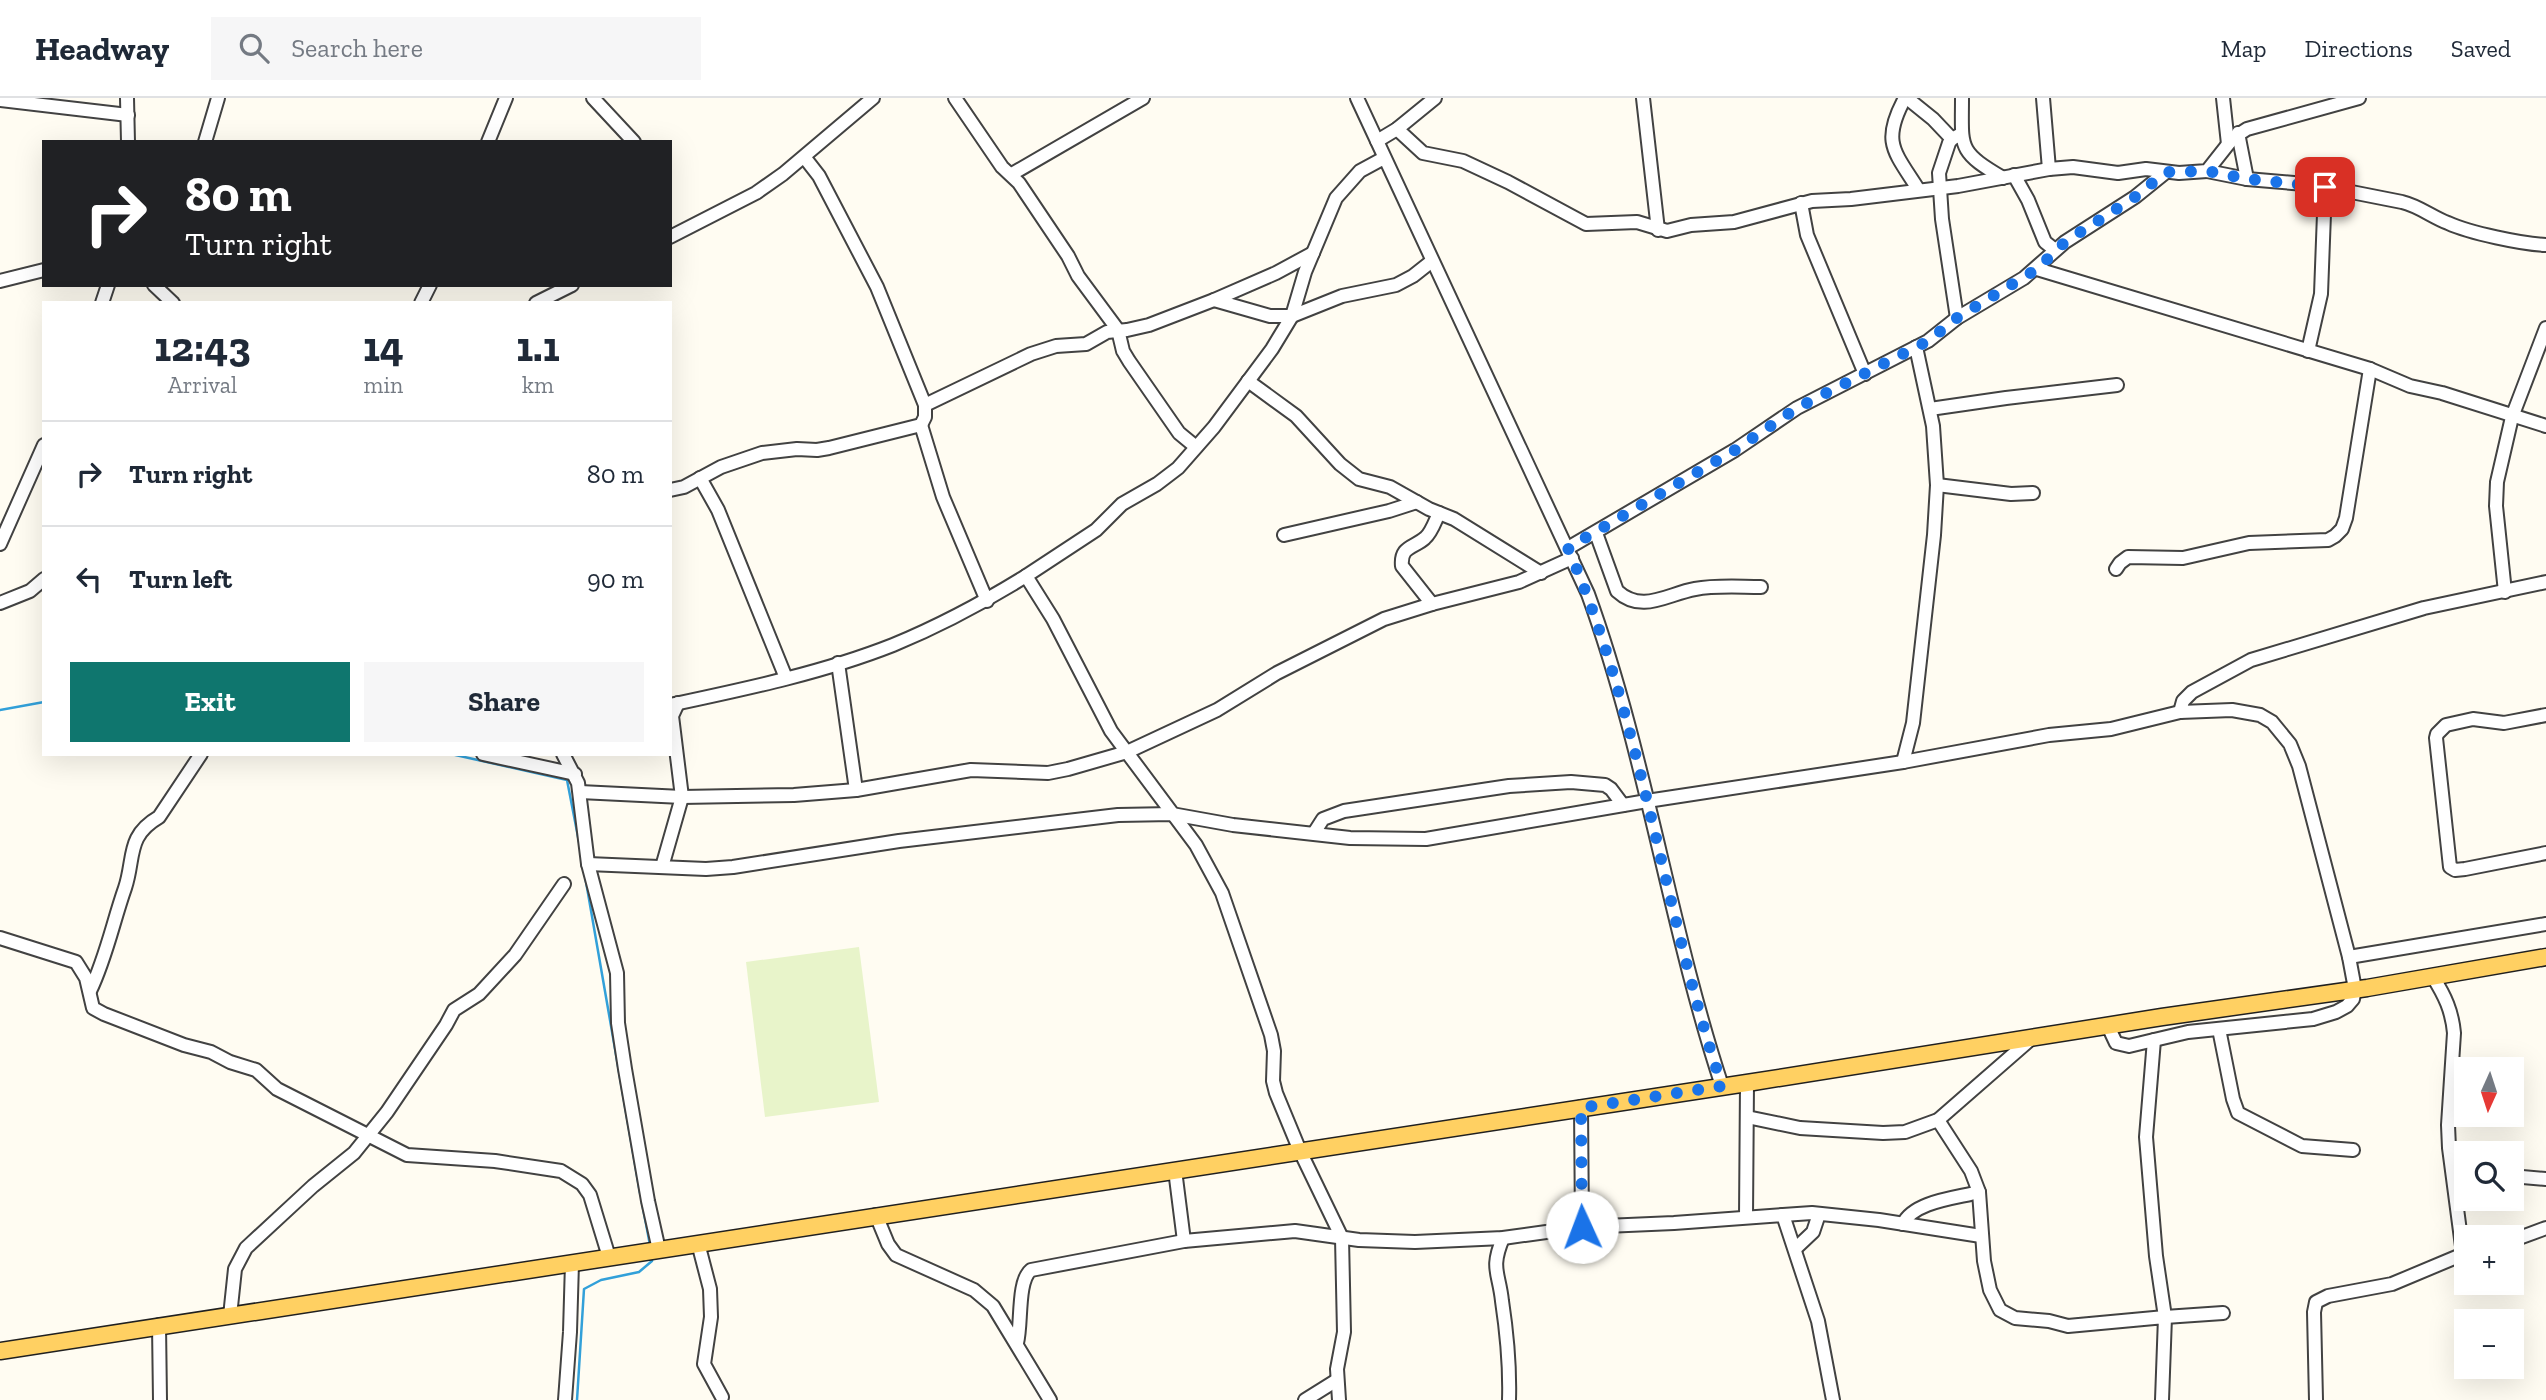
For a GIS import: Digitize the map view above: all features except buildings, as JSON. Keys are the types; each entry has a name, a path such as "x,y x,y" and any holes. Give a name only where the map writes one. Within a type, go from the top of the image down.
{"main road":[{"path":"0,1351 2356,989 2546,957"}],"street":[{"path":"127,98 128,140"},
{"path":"206,140 218,98"},
{"path":"489,140 506,98"},
{"path":"593,98 632,140"},
{"path":"672,232 756,193 805,158 873,98"},
{"path":"955,98 992,155 1012,174 1049,226 1077,276 1118,330 1129,361 1179,433 1196,447"},
{"path":"1012,174 1143,98"},
{"path":"1357,98 1588,594 1611,664 1682,944 1722,1086"},
{"path":"1377,141 1397,130 1435,98"},
{"path":"1643,98 1658,230"},
{"path":"1918,189 1896,154 1892,137 1894,119 1906,98 1956,136 1973,158 2008,176 2028,200 2045,242 2055,250"},
{"path":"1957,318 1939,169 1956,136 1962,98"},
{"path":"2043,98 2049,169"},
{"path":"2223,98 2228,144"},
{"path":"2207,171 2238,133 2359,98"},
{"path":"0,100 128,115"},
{"path":"1397,130 1423,153 1462,161 1508,182 1586,224 1637,222 1658,230 1671,231 1691,225 1734,222 1801,203 1851,199 2073,167 2118,173 2146,169 2166,172 2207,171 2247,179 2325,187 2402,202 2451,225 2546,245"},
{"path":"2238,133 2247,179"},
{"path":"805,158 819,176 877,287 925,405 925,417 921,425 943,497 987,601"},
{"path":"662,867 682,797 672,716 674,704 838,663 894,644 987,601 1096,530 1114,511 1178,468 1272,349 1292,316 1313,253 1336,198 1360,171 1384,158"},
{"path":"580,792 682,797 794,795 856,790 971,770 1048,773 1127,752 1217,710 1278,673 1384,619 1519,582 1541,572 1596,533 1735,450 1797,408 1916,347 1957,318 2037,269 2055,250 2135,197 2166,172"},
{"path":"2308,351 2320,295 2325,187"},
{"path":"1801,203 1807,235 1865,374"},
{"path":"925,405 1031,354 1056,346 1086,344 1100,335 1149,325 1276,273 1313,253"},
{"path":"1214,300 1270,316 1292,316 1342,296 1396,285 1432,261"},
{"path":"2037,269 2370,369 2410,386 2442,393 2546,426"},
{"path":"0,281 42,270"},
{"path":"156,287 171,301"},
{"path":"540,301 568,287"},
{"path":"2505,592 2496,499 2497,482 2512,416 2546,328"},
{"path":"1903,762 1914,711 1937,485 1930,409 1916,347"},
{"path":"2116,569 2128,557 2183,558 2249,542 2310,542 2335,536 2342,529 2346,518 2370,369"},
{"path":"1248,381 1296,416 1340,464 1359,479 1390,487 1454,519 1541,572"},
{"path":"1930,409 2117,385"},
{"path":"672,490 684,487 721,467 762,453 829,448 921,425"},
{"path":"0,544 42,450"},
{"path":"700,478 718,510 786,678"},
{"path":"1937,485 2011,494 2033,493"},
{"path":"1284,535 1417,502"},
{"path":"1432,604 1402,566 1401,559 1404,550 1428,535 1440,513"},
{"path":"1596,533 1617,592 1638,602 1654,602 1697,589 1761,587"},
{"path":"1026,576 1053,620 1097,708 1196,845 1222,893 1271,1035 1274,1088 1300,1152 1342,1238 1344,1332 1337,1380 1339,1400"},
{"path":"0,603 30,590 42,581"},
{"path":"2180,712 2183,701 2192,692 2251,660 2411,612 2546,582"},
{"path":"838,663 856,790"},
{"path":"588,864 733,867 957,834 1118,816 1172,814 1233,825 1350,838 1426,839 1647,801 1903,762 2049,735 2111,729 2180,712 2232,710 2260,715 2272,722 2285,736 2299,766 2356,989 2350,1003 2325,1016 2188,1032 2123,1045 2116,1043 2108,1026"},
{"path":"2546,715 2504,723 2473,719 2446,725 2436,738 2450,867 2455,870 2465,869 2546,853"},
{"path":"90,991 101,969 128,876 130,854 149,822 159,817 200,756"},
{"path":"493,756 575,774"},
{"path":"564,756 575,774 580,792 588,864 617,973 618,1023 648,1201 659,1250"},
{"path":"1314,832 1323,819 1344,811 1509,786 1594,782 1611,789 1623,805"},
{"path":"230,1316 234,1269 246,1248 313,1186 354,1153 387,1112 454,1010 479,994 515,955 564,884"},
{"path":"2349,957 2546,924"},
{"path":"0,938 76,962 90,991 93,1008 104,1014 256,1070 277,1089 407,1155 495,1161 561,1171 582,1184 590,1195 609,1257"},
{"path":"2433,977 2449,1005 2454,1033 2448,1125 2454,1151"},
{"path":"2219,1030 2232,1099 2238,1113 2302,1146 2353,1150"},
{"path":"1747,1117 1800,1128 1905,1132 1938,1120 2032,1038"},
{"path":"2154,1040 2146,1137 2156,1256 2165,1317 2162,1400"},
{"path":"1746,1217 1747,1083"},
{"path":"1581,1108 1582,1227"},
{"path":"1938,1120 1971,1171 1979,1192 1981,1236 1990,1290 2000,1310 2011,1317 2068,1326 2223,1312"},
{"path":"1175,1170 1184,1241"},
{"path":"2524,1177 2546,1179"},
{"path":"1903,1224 1910,1214 1927,1206 1979,1192"},
{"path":"1017,1343 1021,1326 1022,1287 1027,1273 1031,1270 1184,1241 1295,1231 1342,1238 1415,1242 1503,1238 1582,1227 1819,1214 1981,1236"},
{"path":"1795,1249 1813,1232 1819,1214"},
{"path":"876,1215 892,1251 903,1259 974,1290 985,1298 1005,1322 1050,1400"},
{"path":"1783,1215 1818,1321 1833,1400"},
{"path":"2524,1236 2546,1228"},
{"path":"1503,1238 1495,1263 1503,1302 1508,1352 1508,1400"},
{"path":"698,1243 710,1289 711,1317 704,1364 722,1397"},
{"path":"2316,1400 2315,1304 2328,1296 2392,1284 2454,1258"},
{"path":"565,1400 572,1263"},
{"path":"159,1325 160,1400"},
{"path":"1305,1400 1337,1380"}],"green space":[{"path":"859,947 879,1102 765,1117 746,962"}],"waterway":[{"path":"0,710 42,702"},
{"path":"460,756 567,780 579,842"},
{"path":"585,876 640,1193"},
{"path":"642,1203 650,1245"},
{"path":"577,1400 584,1289 601,1280 639,1272 652,1259"}],"route":[{"path":"1582,1227 1581,1108 1722,1086 1679,931 1611,664 1588,594 1568,548 1735,450 1797,408 1928,341 1957,318 2037,269 2065,242 2135,197 2166,172 2207,171 2247,179 2325,187"}]}
